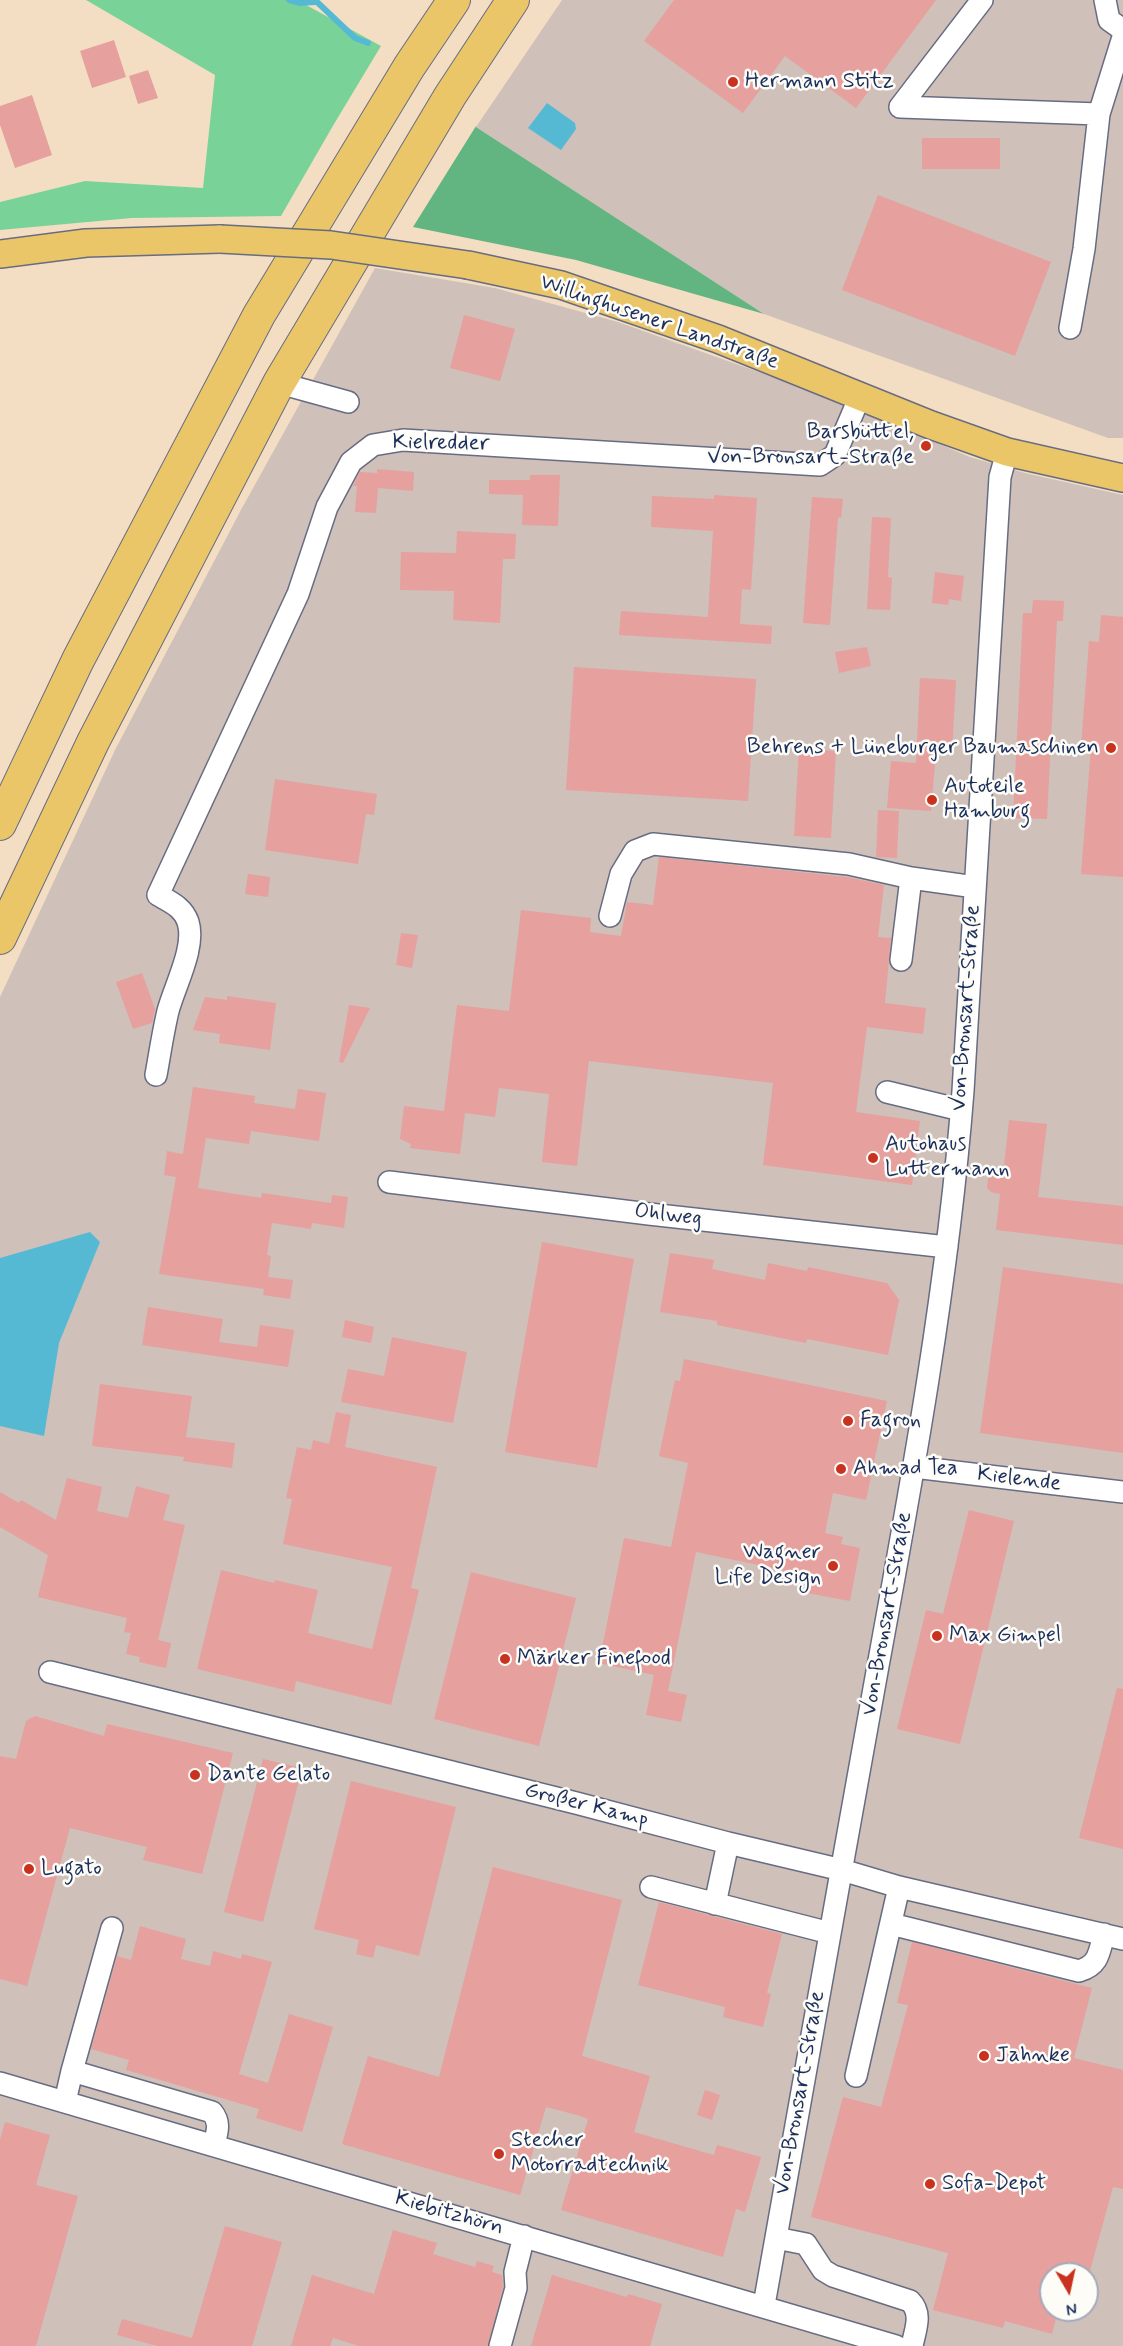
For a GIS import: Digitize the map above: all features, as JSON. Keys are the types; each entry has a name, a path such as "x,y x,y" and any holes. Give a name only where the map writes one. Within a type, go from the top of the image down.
{"highway":[{"path":"0,824 78,660 259,315 409,66 453,0"},
{"path":"0,938 93,742 279,383 450,96 513,0"}],"main road":[{"name":"Willinghusener Landstraße","path":"0,254 86,243 220,239 331,245 468,265 561,285 717,339 931,425 1007,452 1123,478"}],"street":[{"path":"982,0 900,107 1099,114"},
{"path":"1105,0 1109,20 1123,30"},
{"path":"1070,328 1084,249 1099,114 1123,37"},
{"path":"279,383 348,402"},
{"name":"Kielredder","path":"156,1074 169,1011 190,933 187,919 179,907 158,894 297,594 327,507 351,462 373,445 403,440 820,465 835,455 860,396"},
{"name":"Von-Bronsart-Straße","path":"764,2306 914,1467 947,1247 961,1110 1000,477 1007,452"},
{"path":"610,916 621,874 635,851 653,844 849,864 911,878 975,887"},
{"path":"901,960 911,878"},
{"path":"887,1092 961,1110"},
{"name":"Ohlweg","path":"389,1182 660,1216 947,1247"},
{"name":"Kielende","path":"914,1467 1123,1492"},
{"name":"Großer Kamp","path":"50,1672 842,1870 899,1887 1114,1937"},
{"path":"716,1904 728,1843"},
{"path":"651,1887 830,1934"},
{"path":"856,2076 899,1887"},
{"path":"891,1924 1079,1971 1089,1968 1114,1937"},
{"path":"65,2102 112,1928"},
{"path":"72,2072 212,2112 218,2119 219,2126 214,2145"},
{"name":"Kiebitzhörn","path":"0,2083 896,2346"},
{"path":"500,2346 516,2288 515,2272 524,2236"},
{"path":"776,2238 806,2244 823,2270 832,2276 910,2301 916,2307 918,2316 912,2346"}],"shaded area":[{"path":"562,0 1123,0 1123,438 1108,438 764,314 476,127"},
{"path":"375,268 495,288 618,322 818,393 970,457 1025,473 1123,495 1123,2346 0,2346 0,997 115,750 242,508"}],"green space":[{"path":"86,0 297,0 381,46 281,216 132,218 0,230 0,202 85,181 203,188 215,75"},
{"path":"476,126 764,314 576,260 413,227"}],"water":[{"path":"547,103 575,123 576,129 561,150 528,128"},
{"path":"90,1232 100,1242 59,1343 44,1436 0,1426 0,1258"}],"building":[{"name":"Hermann Stitz","path":"674,0 936,0 856,108 785,56 743,113 644,41"},
{"path":"114,40 126,77 92,88 80,51"},
{"path":"148,70 158,98 138,104 129,76"},
{"path":"32,95 52,155 15,168 0,125 0,106"},
{"path":"922,138 1000,138 1000,169 922,169"},
{"path":"878,195 1051,262 1015,356 842,290"},
{"path":"464,315 515,329 500,381 450,368"},
{"path":"377,469 414,472 413,491 378,488 376,513 355,512 357,486 353,486 360,472 377,473"},
{"path":"530,475 560,475 558,526 522,525 523,495 489,494 489,480 530,480"},
{"path":"714,495 757,498 751,590 742,589 740,624 772,626 771,644 619,635 621,611 708,617 713,531 651,527 652,496 714,499"},
{"path":"812,497 843,499 841,518 838,517 830,625 803,623"},
{"path":"872,517 891,518 888,577 892,578 890,610 867,609"},
{"path":"457,531 516,534 515,559 503,559 500,623 453,620 454,591 400,590 401,552 456,553"},
{"path":"935,572 964,576 961,601 949,599 948,605 932,603"},
{"path":"1033,600 1064,601 1063,621 1057,621 1047,819 1013,818 1023,613 1032,613"},
{"path":"1101,615 1123,617 1123,877 1081,874 1091,747 1081,747 1089,641 1099,642"},
{"path":"867,647 871,666 839,673 835,652"},
{"path":"574,667 756,679 748,801 566,790"},
{"path":"920,678 956,680 952,753 936,752 931,811 887,808 891,761 916,763"},
{"path":"799,749 836,751 831,838 794,836"},
{"path":"275,779 377,794 374,815 366,814 358,864 265,850"},
{"path":"878,810 899,811 897,858 876,857"},
{"path":"659,857 847,877 884,885 878,937 891,938 885,1003 926,1008 923,1034 867,1027 856,1112 920,1121 912,1185 763,1165 773,1083 589,1061 577,1166 542,1162 549,1094 499,1088 495,1117 465,1113 460,1154 410,1148 411,1144 400,1139 404,1106 444,1111 457,1005 509,1011 521,910 591,918 590,932 621,936 627,902 653,905"},
{"path":"248,874 270,877 268,897 245,894"},
{"path":"401,933 418,935 412,968 396,965"},
{"path":"142,973 155,1009 152,1023 133,1029 116,982"},
{"path":"227,996 276,1003 270,1050 219,1043 220,1034 193,1030 205,997 227,1000"},
{"path":"349,1005 370,1008 343,1063 339,1062"},
{"path":"193,1087 255,1096 254,1103 295,1109 298,1089 326,1093 319,1141 251,1131 249,1144 206,1138 198,1188 261,1198 262,1193 331,1203 332,1195 348,1197 344,1228 312,1223 311,1229 272,1223 267,1255 271,1256 268,1277 293,1280 290,1299 263,1295 264,1289 159,1274 176,1177 164,1175 167,1151 183,1154"},
{"path":"1009,1120 1047,1124 1038,1197 1123,1206 1123,1245 996,1230 1000,1194 991,1192 987,1188 988,1178 993,1174 1003,1175"},
{"path":"542,1242 634,1259 597,1468 505,1452"},
{"path":"670,1253 714,1260 712,1269 765,1280 768,1263 807,1271 808,1267 887,1283 899,1300 888,1355 807,1339 806,1343 717,1325 717,1321 660,1312"},
{"path":"1003,1267 1123,1284 1123,1453 980,1433"},
{"path":"148,1307 223,1319 219,1342 257,1347 260,1325 294,1330 288,1367 142,1345"},
{"path":"345,1320 374,1327 371,1343 342,1337"},
{"path":"392,1337 467,1352 453,1423 341,1402 348,1369 384,1376"},
{"path":"684,1359 887,1401 866,1500 833,1493 825,1533 843,1537 841,1544 860,1548 850,1601 807,1593 811,1576 696,1552 668,1691 687,1695 681,1722 646,1715 654,1675 599,1663 624,1538 671,1547 688,1463 659,1456 675,1380 680,1381"},
{"path":"100,1384 192,1396 186,1437 235,1443 232,1468 183,1461 184,1457 92,1446"},
{"path":"336,1412 351,1415 345,1447 437,1467 411,1588 419,1590 391,1705 296,1681 294,1692 197,1669 221,1570 274,1583 275,1580 318,1590 308,1633 372,1649 392,1567 283,1544 292,1499 286,1498 297,1447 311,1450 313,1440 329,1444"},
{"path":"67,1478 102,1487 97,1511 128,1518 136,1486 170,1495 163,1520 185,1525 158,1640 171,1643 166,1668 139,1662 140,1657 126,1654 131,1633 124,1632 127,1618 38,1597 48,1555 0,1527 0,1492 19,1503 21,1500 56,1520"},
{"path":"969,1510 1014,1521 960,1744 897,1729 926,1610 943,1614"},
{"name":"Märker Finefood","path":"471,1572 576,1598 539,1746 434,1719"},
{"path":"1117,1688 1123,1689 1123,1849 1079,1838"},
{"path":"35,1716 104,1736 107,1724 233,1753 202,1874 143,1860 147,1847 70,1828 27,1986 0,1979 0,1756 16,1759 26,1721"},
{"path":"263,1759 302,1768 263,1922 224,1912"},
{"path":"351,1781 456,1807 419,1956 376,1945 373,1958 356,1954 359,1940 314,1929"},
{"path":"493,1867 622,1900 582,2056 650,2076 634,2132 714,2155 717,2145 761,2157 745,2212 736,2209 723,2257 561,2210 588,2119 577,2115 546,2107 520,2195 342,2144 368,2056 439,2077"},
{"path":"659,1902 782,1934 767,1993 771,1994 763,2027 723,2017 725,2007 638,1985"},
{"path":"140,1926 186,1939 181,1959 210,1966 213,1951 241,1959 242,1954 272,1962 239,2074 268,2083 289,2014 333,2027 302,2132 256,2118 259,2109 126,2070 129,2060 91,2049 117,1956 131,1960"},
{"path":"912,1942 1092,1988 1074,2058 1123,2070 1123,2189 1113,2187 1092,2262 1039,2262 1039,2322 1055,2322 1052,2334 1005,2321 1003,2328 933,2310 948,2253 811,2217 843,2097 881,2107 908,2005 897,2003"},
{"path":"705,2090 720,2095 712,2120 697,2115"},
{"path":"5,2122 50,2135 36,2185 78,2196 36,2346 0,2346 0,2140"},
{"path":"225,2226 282,2242 252,2346 157,2346 117,2335 122,2319 192,2338"},
{"path":"393,2230 437,2243 433,2254 475,2267 477,2261 494,2266 492,2272 502,2275 503,2287 488,2346 359,2346 333,2338 330,2346 291,2346 312,2275 374,2294"},
{"path":"552,2275 627,2297 628,2294 662,2304 650,2346 531,2346"}],"waterway":[{"path":"289,0 299,3 315,2"},
{"path":"315,0 355,38 368,43"}],"place":[{"name":"Hermann Stitz","path":"733,82"},
{"name":"Barsbüttel, Von-Bronsart-Straße","path":"926,446"},
{"name":"Behrens + Lüneburger Baumaschinen","path":"1111,748"},
{"name":"Autoteile Hamburg","path":"932,800"},
{"name":"Autohaus Luttermann","path":"873,1158"},
{"name":"Fagron","path":"848,1421"},
{"name":"Ahmad Tea","path":"841,1469"},
{"name":"Wagner Life Design","path":"833,1566"},
{"name":"Max Gimpel","path":"937,1636"},
{"name":"Märker Finefood","path":"505,1659"},
{"name":"Dante Gelato","path":"195,1775"},
{"name":"Lugato","path":"29,1869"},
{"name":"Jahnke","path":"984,2056"},
{"name":"Stecher Motorradtechnik","path":"499,2154"},
{"name":"Sofa-Depot","path":"930,2184"}]}
